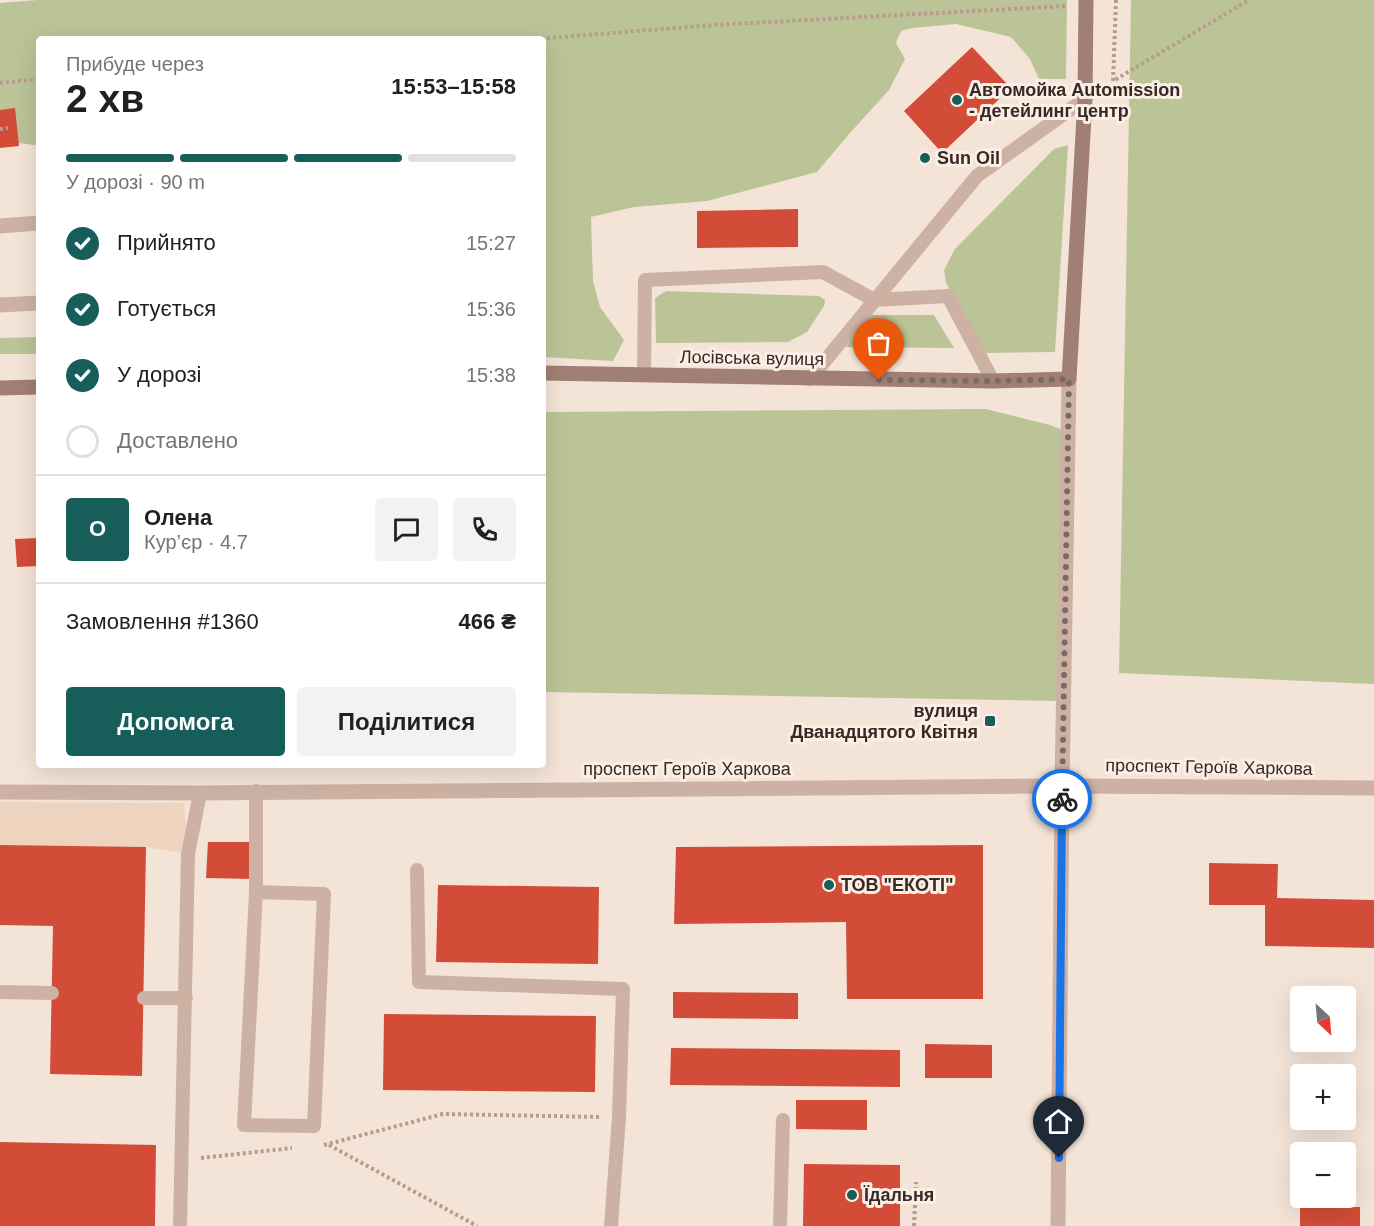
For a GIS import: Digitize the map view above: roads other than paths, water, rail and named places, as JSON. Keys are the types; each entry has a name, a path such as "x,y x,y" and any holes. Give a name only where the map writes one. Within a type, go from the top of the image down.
{"main road":[{"path":"1069,379 1085,99 1086,3"},
{"name":"Лосівська вулиця","path":"546,373 810,379 993,381 1069,379"},
{"path":"0,388 36,387"}],"street":[{"path":"0,226 36,223"},
{"path":"0,305 36,303"},
{"path":"1058,1226 1069,379"},
{"name":"проспект Героїв Харкова","path":"0,792 200,793 1062,786 1374,788"}],"lane":[{"path":"810,379 977,176 1085,99"},
{"path":"644,375 645,280 823,272 874,300 948,296 993,381"},
{"path":"256,791 256,892 244,1125 314,1126 324,894 256,892"},
{"path":"180,1226 188,854 200,793"},
{"path":"417,870 419,982 623,989 619,1117 610,1226"},
{"path":"0,992 52,993"},
{"path":"144,998 186,998"},
{"path":"780,1226 783,1120"}],"place":[{"name":"Автомойка Automission - детейлинг центр","path":"957,100"},
{"name":"Sun Oil","path":"925,158"},
{"name":"вулиця Дванадцятого Квітня","path":"990,721"},
{"name":"ТОВ \"ЕКОТI\"","path":"829,885"},
{"name":"Їдальня","path":"852,1195"}]}
